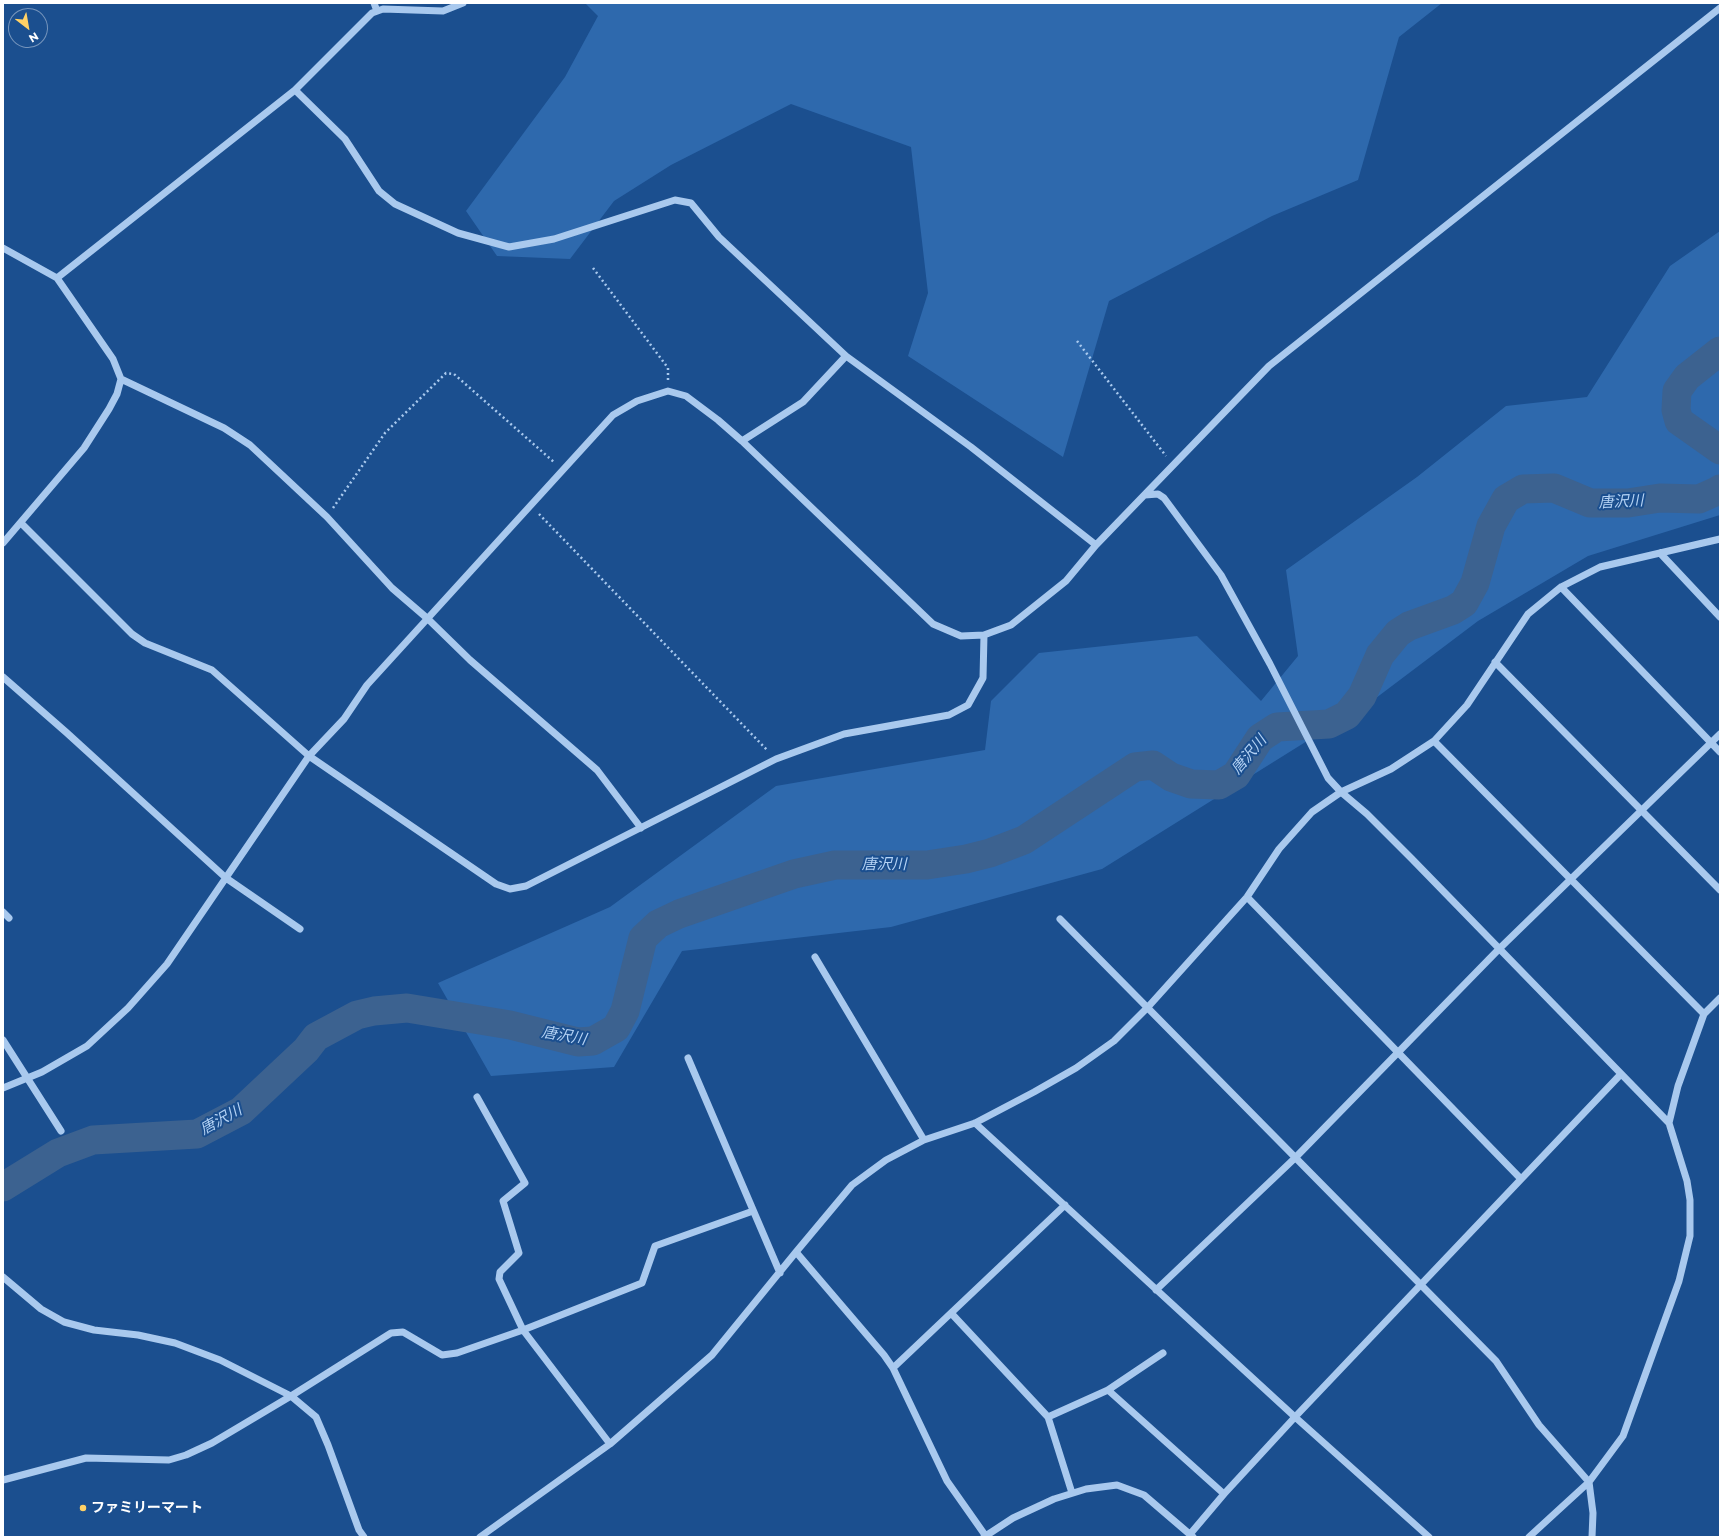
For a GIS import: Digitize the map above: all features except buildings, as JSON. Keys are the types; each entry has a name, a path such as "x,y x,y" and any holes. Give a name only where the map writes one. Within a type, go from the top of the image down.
{"street":[{"path":"374,3 377,11"},
{"path":"57,278 295,90 372,13 383,9 443,11 464,3"},
{"path":"3,1088 42,1072 87,1046 128,1008 167,964 309,756 344,719 367,685 613,415 637,401 668,392 686,396 718,420 742,441 933,624 961,636 984,635 1011,625 1066,580 1096,545 1269,366 1720,8"},
{"path":"295,90 345,139 378,191 395,204 458,233 509,247 554,239 675,200 691,204 719,237 846,356 971,446 1096,545"},
{"path":"3,248 57,278 113,359 121,379 117,394 109,409 84,448 3,543"},
{"path":"742,441 802,402 846,356"},
{"path":"121,379 224,428 250,445 327,517 392,588 428,619 470,660 597,770 641,828"},
{"path":"1145,495 1158,494 1164,498 1221,575 1270,664 1328,778 1340,792 1367,814 1669,1123 1687,1181 1690,1200 1690,1236 1678,1281 1624,1436 1589,1482 1529,1537"},
{"path":"21,523 132,634 146,643 212,670 309,756 496,884 510,890 526,886 776,760 844,734 949,715 968,704 983,678 984,635"},
{"path":"480,1537 610,1444 712,1355 852,1185 886,1160 924,1140 975,1123 1076,1068 1114,1041 1148,1007 1247,897 1279,849 1312,812 1340,792 1391,769 1434,741 1467,705 1528,614 1562,587 1600,567 1720,539"},
{"path":"1660,553 1720,617"},
{"path":"1562,587 1720,752"},
{"path":"1495,662 1720,890"},
{"path":"3,677 67,733 226,878 300,929"},
{"path":"1156,1290 1295,1158 1499,949 1720,734"},
{"path":"1434,741 1704,1014"},
{"path":"1247,897 1521,1179"},
{"path":"3,912 9,918"},
{"path":"1060,919 1496,1361 1538,1424 1589,1482 1593,1513 1592,1537"},
{"path":"815,957 924,1140"},
{"path":"1669,1123 1678,1086 1704,1014 1720,998"},
{"path":"3,1040 61,1131"},
{"path":"688,1058 780,1273"},
{"path":"796,1252 884,1355 893,1368 947,1481 984,1536 1013,1518 1054,1499 1086,1489 1117,1485 1144,1495 1192,1535 1224,1494 1295,1417 1621,1074"},
{"path":"477,1097 525,1183 504,1201 519,1253 500,1272 500,1279 523,1330 610,1444"},
{"path":"975,1123 1295,1417 1429,1537"},
{"path":"893,1368 1065,1205"},
{"path":"3,1480 86,1458 169,1460 186,1455 212,1443 291,1396 391,1332 403,1332 442,1355 457,1353 523,1330 642,1284 655,1246 753,1211"},
{"path":"3,1277 41,1309 64,1322 94,1330 138,1335 175,1343 220,1360 291,1396 316,1417 328,1445 359,1530 364,1537"},
{"path":"951,1313 1048,1417 1072,1494"},
{"path":"1048,1417 1108,1390 1162,1353"},
{"path":"1108,1390 1224,1494"}],"path":[{"path":"593,268 668,368 668,392"},
{"path":"1077,341 1173,464"},
{"path":"327,517 385,433 446,373 454,374 563,470"},
{"path":"531,505 776,760"}],"shaded area":[{"path":"585,3 1442,3 1399,37 1358,180 1272,216 1109,301 1063,457 908,356 928,293 911,147 791,104 671,165 614,201 570,259 497,256 466,211 565,77 598,16"},
{"path":"1720,231 1720,515 1588,556 1478,621 1376,698 1102,869 891,927 682,951 614,1067 491,1076 438,983 610,907 776,786 985,750 991,701 1039,653 1197,636 1261,701 1298,656 1286,570 1417,477 1506,406 1587,397 1670,266"}],"waterway":[{"name":"唐沢川","path":"1720,351 1687,377 1677,391 1676,410 1679,421 1720,450"},
{"name":"唐沢川","path":"3,1187 58,1153 93,1140 197,1134 241,1111 306,1050 316,1037 357,1015 374,1011 407,1008 510,1025 578,1042 593,1041 616,1028 625,1011 643,938 658,924 679,914 794,874 835,865 927,865 966,859 990,853 1024,840 1135,767 1153,765 1171,777 1191,784 1219,785 1236,775 1260,738 1277,727 1329,724 1347,715 1362,696 1380,655 1398,633 1409,626 1453,610 1464,603 1475,583 1491,526 1506,499 1523,489 1554,488 1590,503 1628,503 1660,498 1699,499 1720,489"}],"place":[{"name":"ファミリーマート","path":"83,1508"}]}
